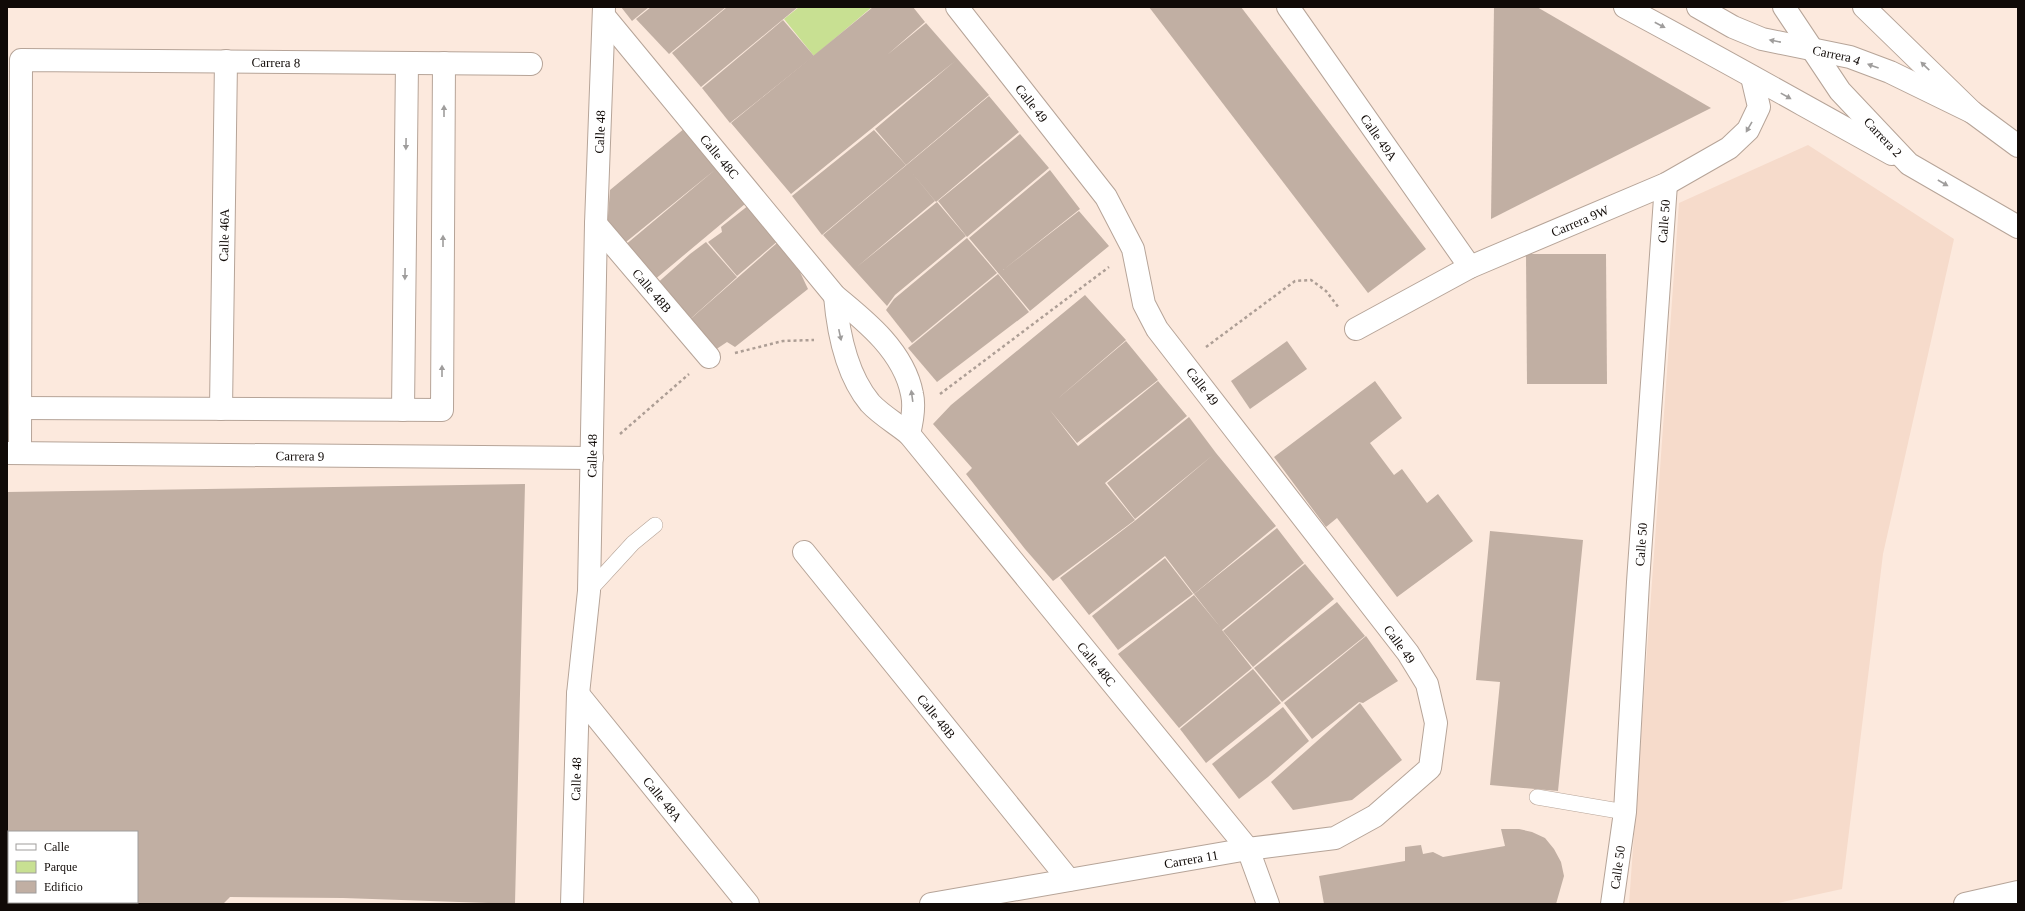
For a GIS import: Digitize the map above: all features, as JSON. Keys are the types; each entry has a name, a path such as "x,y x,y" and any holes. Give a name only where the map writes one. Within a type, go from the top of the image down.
{"street":[{"name":"Calle 49","path":"957,7 1106,197 1133,249 1144,304 1157,328 1185,362 1408,653 1428,684 1436,723 1430,768"},
{"name":"Calle 49A","path":"1288,7 1470,267"},
{"path":"1626,7 1723,59 1752,77 1909,164"},
{"name":"Carrera 4","path":"1698,7 1733,27 1762,39 1813,48 1850,57 1890,72 1972,112"},
{"name":"Carrera 2","path":"1784,7 1813,48 1840,91 1909,164 2018,227"},
{"path":"1864,7 1972,112 2018,146"},
{"name":"Calle 48","path":"572,904 578,694 589,591 596,224 604,12"},
{"name":"Calle 48C","path":"604,12 835,296 871,328 905,369 913,396 913,415 909,434"},
{"name":"Carrera 8","path":"20,408 21,60 531,64"},
{"name":"Calle 46A","path":"221,409 226,61"},
{"path":"404,410 407,63"},
{"path":"14,453 20,408 442,410 444,63"},
{"name":"Carrera 9W","path":"1356,329 1470,267 1666,184 1729,148 1748,130 1759,107 1752,77"},
{"name":"Calle 50","path":"1612,904 1625,812 1638,582 1666,184"},
{"name":"Calle 48B","path":"596,224 709,357"},
{"name":"Calle 48C","path":"835,296 844,353 860,387 871,404 909,434 1248,849 1268,904"},
{"name":"Carrera 9","path":"14,453 592,458"},
{"name":"Calle 48B","path":"804,552 1068,880"},
{"name":"Calle 48A","path":"578,694 748,904"},
{"name":"Carrera 11","path":"931,904 1007,898 1068,880 1248,849 1335,838 1375,816 1430,768"},
{"path":"1965,904 2018,892"}],"lane":[{"path":"589,591 633,542 655,525"},
{"path":"1537,797 1625,812"}],"path":[{"path":"934,399 1133,249"},
{"path":"1185,362 1295,281 1311,280 1326,292 1356,329"}],"shaded area":[{"path":"1808,145 1954,239 1883,554 1842,889 1774,904 1629,904 1679,203"}],"green space":[{"path":"799,7 872,7 814,56 784,19"}],"building":[{"path":"621,7 649,7 632,21"},
{"path":"651,7 726,7 669,54 636,19"},
{"path":"727,7 798,7 701,87 672,53"},
{"path":"873,7 913,7 925,22 887,55 926,23 989,95 906,165 875,129 955,61 791,194 731,123"},
{"path":"1149,7 1241,7 1426,249 1368,293"},
{"path":"1494,7 1537,7 1711,108 1491,219"},
{"path":"783,20 814,56 730,123 702,88"},
{"path":"989,96 1019,132 936,202 909,169 935,201 858,266 937,202 966,236 895,295 887,306 823,235"},
{"path":"685,128 745,204 653,281 624,246 716,169 621,246 607,229 610,190"},
{"path":"874,130 906,165 822,235 792,196"},
{"path":"1020,134 1049,168 967,237 938,201"},
{"path":"1050,170 1080,209 1003,270 1079,211 1109,246 1030,311 969,238"},
{"path":"749,205 779,240 737,276 708,242 722,232 721,227"},
{"path":"967,238 997,273 912,343 886,310 894,299"},
{"path":"706,242 737,277 687,322 654,286"},
{"path":"777,243 800,272 808,289 735,347 727,342 712,352 687,322"},
{"path":"1526,254 1606,254 1607,384 1527,384"},
{"path":"998,274 1029,312 937,382 908,348"},
{"path":"1085,295 1126,340 1055,401 1126,341 1158,380 1077,443 1049,409 1078,446 1158,381 1187,416 1105,483 1135,520 1053,581 1025,549 966,474 972,468 933,424 951,405"},
{"path":"1287,341 1307,369 1250,409 1231,381"},
{"path":"1375,381 1402,418 1370,443 1394,475 1402,469 1427,503 1438,494 1473,541 1397,597 1337,518 1326,527 1274,457"},
{"path":"1189,417 1216,453 1276,526 1194,594 1165,556 1089,615 1060,578 1136,520 1213,455 1135,519 1107,483"},
{"path":"525,484 515,904 343,898 230,897 223,904 7,904 7,492"},
{"path":"1277,528 1304,563 1222,630 1252,668 1179,728 1118,654 1194,595 1221,628 1194,594"},
{"path":"1490,531 1583,540 1558,791 1490,785 1500,682 1476,680"},
{"path":"1165,558 1193,594 1118,650 1092,616"},
{"path":"1305,564 1334,599 1253,667 1223,631"},
{"path":"1337,602 1365,636 1282,702 1254,668"},
{"path":"1366,636 1398,681 1363,703 1359,702 1312,739 1284,703"},
{"path":"1253,669 1281,703 1206,763 1180,729"},
{"path":"1360,703 1402,760 1352,800 1293,810 1271,782"},
{"path":"1283,707 1309,741 1268,777 1239,799 1212,764"},
{"path":"1501,829 1519,829 1532,832 1545,838 1554,849 1561,862 1564,876 1556,904 1324,904 1319,876 1405,861 1405,847 1421,845 1423,854 1433,852 1443,857 1505,846"}]}
